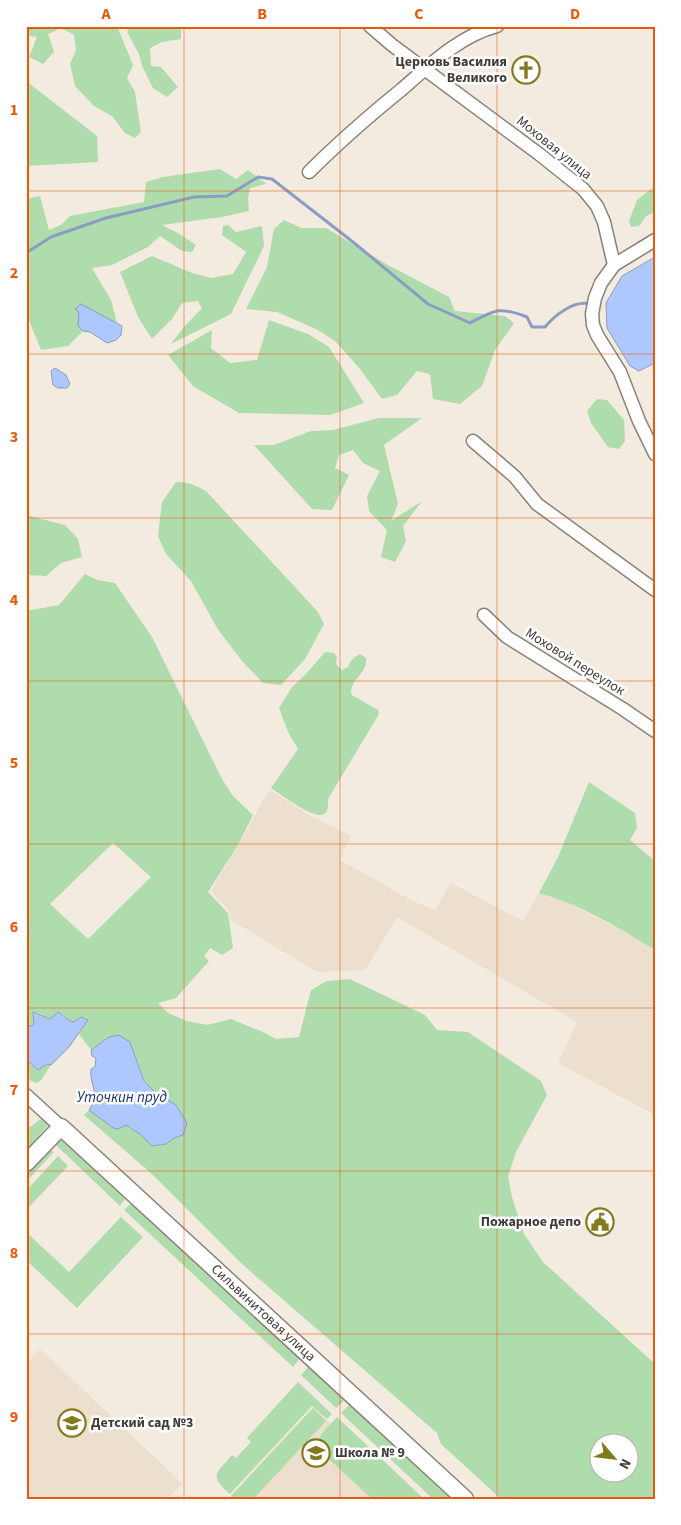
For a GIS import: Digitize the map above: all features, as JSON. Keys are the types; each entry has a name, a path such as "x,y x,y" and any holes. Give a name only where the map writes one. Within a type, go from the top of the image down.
{"street":[{"name":"Моховая улица","path":"370,26 392,45 540,154 583,189 597,206 604,222 614,265"},
{"path":"309,172 339,142 426,69 469,37 497,26"},
{"path":"655,240 614,265 601,283 595,298 592,314 593,325 597,335 620,372 639,421 655,454"},
{"path":"473,441 515,478 538,504 655,590"},
{"name":"Моховой переулок","path":"484,614 507,637 655,731"},
{"path":"26,1095 61,1126 26,1163"},
{"name":"Сильвинитовая улица","path":"61,1126 465,1499"}],"shaded area":[{"path":"270,790 311,816 351,836 340,860 411,900 435,910 451,883 523,921 539,893 558,898 621,930 655,950 655,1115 558,1063 577,1022 397,917 365,970 317,972 231,920 228,909 211,891"},
{"name":"Детский сад №3","path":"40,1349 182,1483 168,1499 26,1499 26,1363"},
{"name":"Школа № 9","path":"313,1407 412,1499 228,1499"}],"green space":[{"path":"26,26 117,26 133,65 127,78 135,92 141,132 135,138 125,133 112,116 94,106 75,86 70,64 76,50 74,35 61,28 48,34 54,52 43,64 29,57 37,37 26,35"},
{"path":"130,26 181,26 181,39 162,42 150,48 151,66 161,67 178,87 167,97 153,88 142,66 139,54 127,32"},
{"path":"26,81 97,136 98,162 26,166"},
{"path":"220,169 236,179 248,170 266,184 250,188 248,198 249,211 222,217 162,225 196,245 192,252 182,251 160,236 148,247 112,265 92,268 111,300 117,323 109,321 102,316 79,312 78,326 83,331 68,346 41,350 26,313 26,199 40,196 49,230 61,225 70,216 144,202 146,182 163,177"},
{"path":"655,186 655,212 646,216 639,226 631,227 629,221 637,200"},
{"path":"284,220 301,228 326,228 388,265 449,297 455,311 505,316 514,323 495,350 482,386 460,404 433,399 430,374 417,371 397,395 382,399 360,369 335,341 318,330 277,312 246,309 267,267 274,229"},
{"path":"228,225 236,232 262,226 264,246 231,314 171,344 202,308 198,301 182,303 172,319 152,339 138,317 120,272 152,256 192,273 211,278 233,274 246,252 222,235 223,226"},
{"path":"269,320 308,334 329,347 364,403 330,415 239,413 193,386 168,355 212,330 211,348 230,363 257,360"},
{"path":"597,399 607,400 624,420 625,441 619,449 608,447 591,423 587,411"},
{"path":"379,418 422,418 384,445 398,504 391,521 422,501 403,526 406,541 395,562 381,557 387,530 369,511 367,496 380,471 363,463 353,450 339,455 335,468 349,475 332,510 312,509 254,445 274,445 311,431 333,430"},
{"path":"176,482 191,484 206,491 318,612 324,624 305,659 281,685 263,683 242,661 217,628 191,581 166,554 158,536 162,502"},
{"path":"26,515 65,525 78,539 82,557 61,563 46,576 26,575"},
{"path":"85,574 97,580 115,583 152,637 222,779 233,796 253,815 238,845 208,892 228,913 233,948 222,955 210,948 204,956 209,961 176,998 158,1003 168,1013 187,1021 207,1025 231,1019 276,1039 299,1037 311,990 327,981 350,979 425,1015 437,1030 468,1032 541,1081 547,1095 516,1152 508,1177 512,1197 524,1234 543,1262 655,1364 655,1499 501,1499 441,1444 437,1433 242,1264 154,1176 84,1115 89,1110 113,1128 118,1129 126,1125 153,1146 166,1144 174,1138 183,1135 176,1105 156,1093 144,1080 130,1042 119,1036 109,1037 91,1050 79,1034 88,1020 81,1017 74,1022 69,1022 63,1014 50,1019 33,1012 34,1026 26,1023 26,611 59,605","holes":["113,843 151,877 88,939 50,904"]},
{"path":"325,652 334,653 337,657 336,664 342,670 348,667 352,659 360,654 366,658 365,668 354,683 351,692 352,695 378,710 379,714 328,799 327,811 320,815 298,806 271,788 298,749 289,734 279,708 292,687"},
{"path":"589,782 635,813 637,828 630,840 655,861 655,950 584,910 539,893 558,857"},
{"path":"26,1059 38,1070 48,1064 51,1065 37,1083 26,1077"},
{"path":"42,1118 49,1124 38,1137 40,1139 26,1154 26,1130"},
{"path":"68,1140 127,1196 120,1206 55,1144"},
{"path":"47,1149 54,1152 26,1182 26,1170"},
{"path":"58,1156 68,1166 26,1210 26,1191"},
{"path":"131,1203 134,1203 300,1354 300,1358 293,1367 124,1210"},
{"path":"121,1217 143,1237 77,1308 26,1260 26,1232 69,1272"},
{"path":"312,1366 344,1395 343,1402 336,1408 301,1375 308,1367"},
{"path":"298,1382 332,1414 327,1419 312,1406 230,1494 219,1483 217,1479 218,1471 232,1455 236,1458 251,1442 247,1438"},
{"path":"352,1404 458,1499 433,1499 341,1413"},
{"path":"313,1408 326,1421 254,1499 234,1499 231,1496"},
{"path":"337,1417 424,1499 372,1499 318,1449 321,1436"}],"water":[{"path":"655,257 655,363 639,371 630,366 607,328 606,303 622,276"},
{"path":"81,304 122,326 121,335 116,340 107,343 90,332 83,331 78,326 79,312 75,309"},
{"path":"55,368 66,375 70,384 67,388 58,388 53,385 51,371"},
{"name":"Уточкин пруд","path":"33,1012 50,1019 58,1012 74,1022 81,1017 88,1020 69,1047 51,1065 47,1064 38,1070 26,1059 26,1023 30,1026 34,1025"},
{"name":"Уточкин пруд","path":"119,1035 130,1042 144,1081 156,1093 176,1105 187,1123 183,1135 174,1138 166,1144 152,1146 141,1135 126,1125 118,1129 113,1128 89,1110 94,1098 91,1069 95,1067 96,1058 92,1056 91,1050 109,1037"}],"waterway":[{"path":"26,253 51,237 106,218 194,197 227,196 258,177 272,179 428,304 470,323 492,312 510,311 527,317 532,327 545,327 559,313 571,306 584,303 590,304"}],"place":[{"name":"Церковь Василия Великого","path":"526,70"},
{"name":"Пожарное депо","path":"600,1222"},
{"name":"Детский сад №3","path":"72,1423"},
{"name":"Школа № 9","path":"316,1453"}]}
